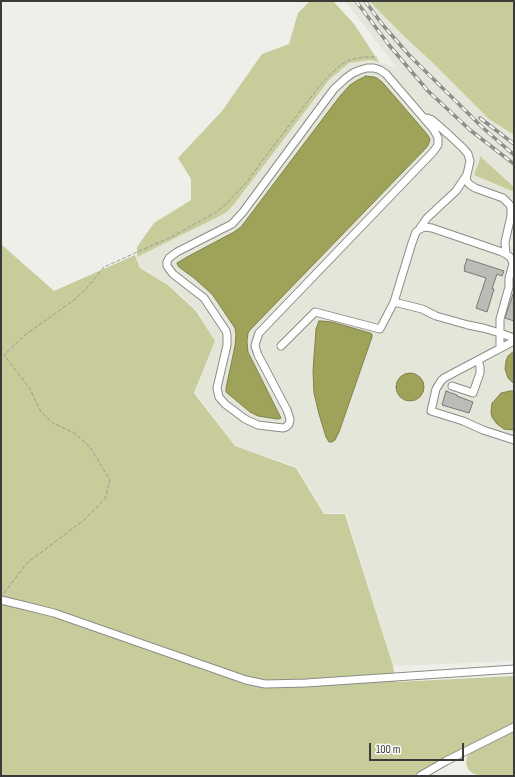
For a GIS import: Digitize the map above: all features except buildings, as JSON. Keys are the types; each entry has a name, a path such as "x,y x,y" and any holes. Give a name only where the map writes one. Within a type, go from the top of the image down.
{"street":[{"path":"420,229 427,218 460,186 466,176 470,161 469,158 466,151 432,120 422,116 386,74 374,68 360,70 346,78 334,90 232,224 177,252 169,258 167,262 167,266 170,270 204,298 224,327 227,339 218,383 218,393 219,397 225,404 250,422 258,425 283,428 289,424 290,419 287,410 258,355 256,346 257,337 262,329 436,149 439,142 436,134 422,116"},
{"path":"466,176 467,182 472,187 500,196 507,200 511,207 511,216 505,242 506,254"},
{"path":"281,346 315,312 380,329 394,302 416,232 424,226 506,254 511,258 513,264 509,278 509,287 501,314 500,348"},
{"path":"394,302 422,309 436,316 514,338"},
{"path":"514,341 447,376 441,381 436,389 431,411 514,440"},
{"path":"452,386 473,393 481,370 478,360"},
{"path":"2,598 54,614 246,680 265,684 306,683 514,669"},
{"path":"420,776 514,727"}],"path":[{"path":"2,598 27,563 84,520 105,499 110,480 90,447 74,433 53,423 41,412 30,389 4,355 25,335 74,300 86,289 104,267 173,236 218,211 246,183 321,84 339,66 350,60 364,57 377,57"}],"shaded area":[{"path":"310,1 333,1 354,24 379,62 370,60 349,63 329,80 227,212 137,257 137,247 154,223 191,200 191,179 178,158 222,111 262,54 289,44 298,13"},
{"path":"345,1 369,1 489,119 514,135 514,187 480,157 474,175 514,192 514,236 509,245 514,247 514,661 393,666 346,513 324,513 297,467 235,446 195,392 215,341 197,310 169,285 140,267 137,257 227,212 329,80 349,63 370,60 397,68"},
{"path":"369,1 514,1 514,135 489,119"},
{"path":"366,76 377,78 383,83 427,134 430,139 429,143 427,147 248,333 248,352 281,418 277,419 258,416 250,412 226,392 235,346 235,328 212,294 179,267 177,263 241,227 340,96 350,85"},
{"path":"480,156 514,187 514,192 474,175"},
{"path":"1,244 54,291 135,255 140,268 168,285 196,311 215,341 194,393 235,446 296,468 324,514 345,514 393,666 396,682 514,676 514,723 479,740 414,776 1,776"},
{"path":"319,321 332,322 372,334 339,432 335,440 332,442 329,442 326,437 314,393 313,371 316,329"},
{"path":"514,351 514,384 508,378 505,369 508,356"},
{"path":"410,373 420,377 424,387 420,397 410,401 400,397 396,387 400,377"},
{"path":"514,391 514,430 504,429 497,424 492,417 491,412 492,403 501,393"},
{"path":"514,731 514,776 480,776 472,773 468,769 466,763 467,757 473,751"}],"railway":[{"path":"356,1 389,45 428,91 470,130 514,164"},
{"path":"365,1 382,24 409,55 482,127 514,155"},
{"path":"480,118 514,144"}]}
